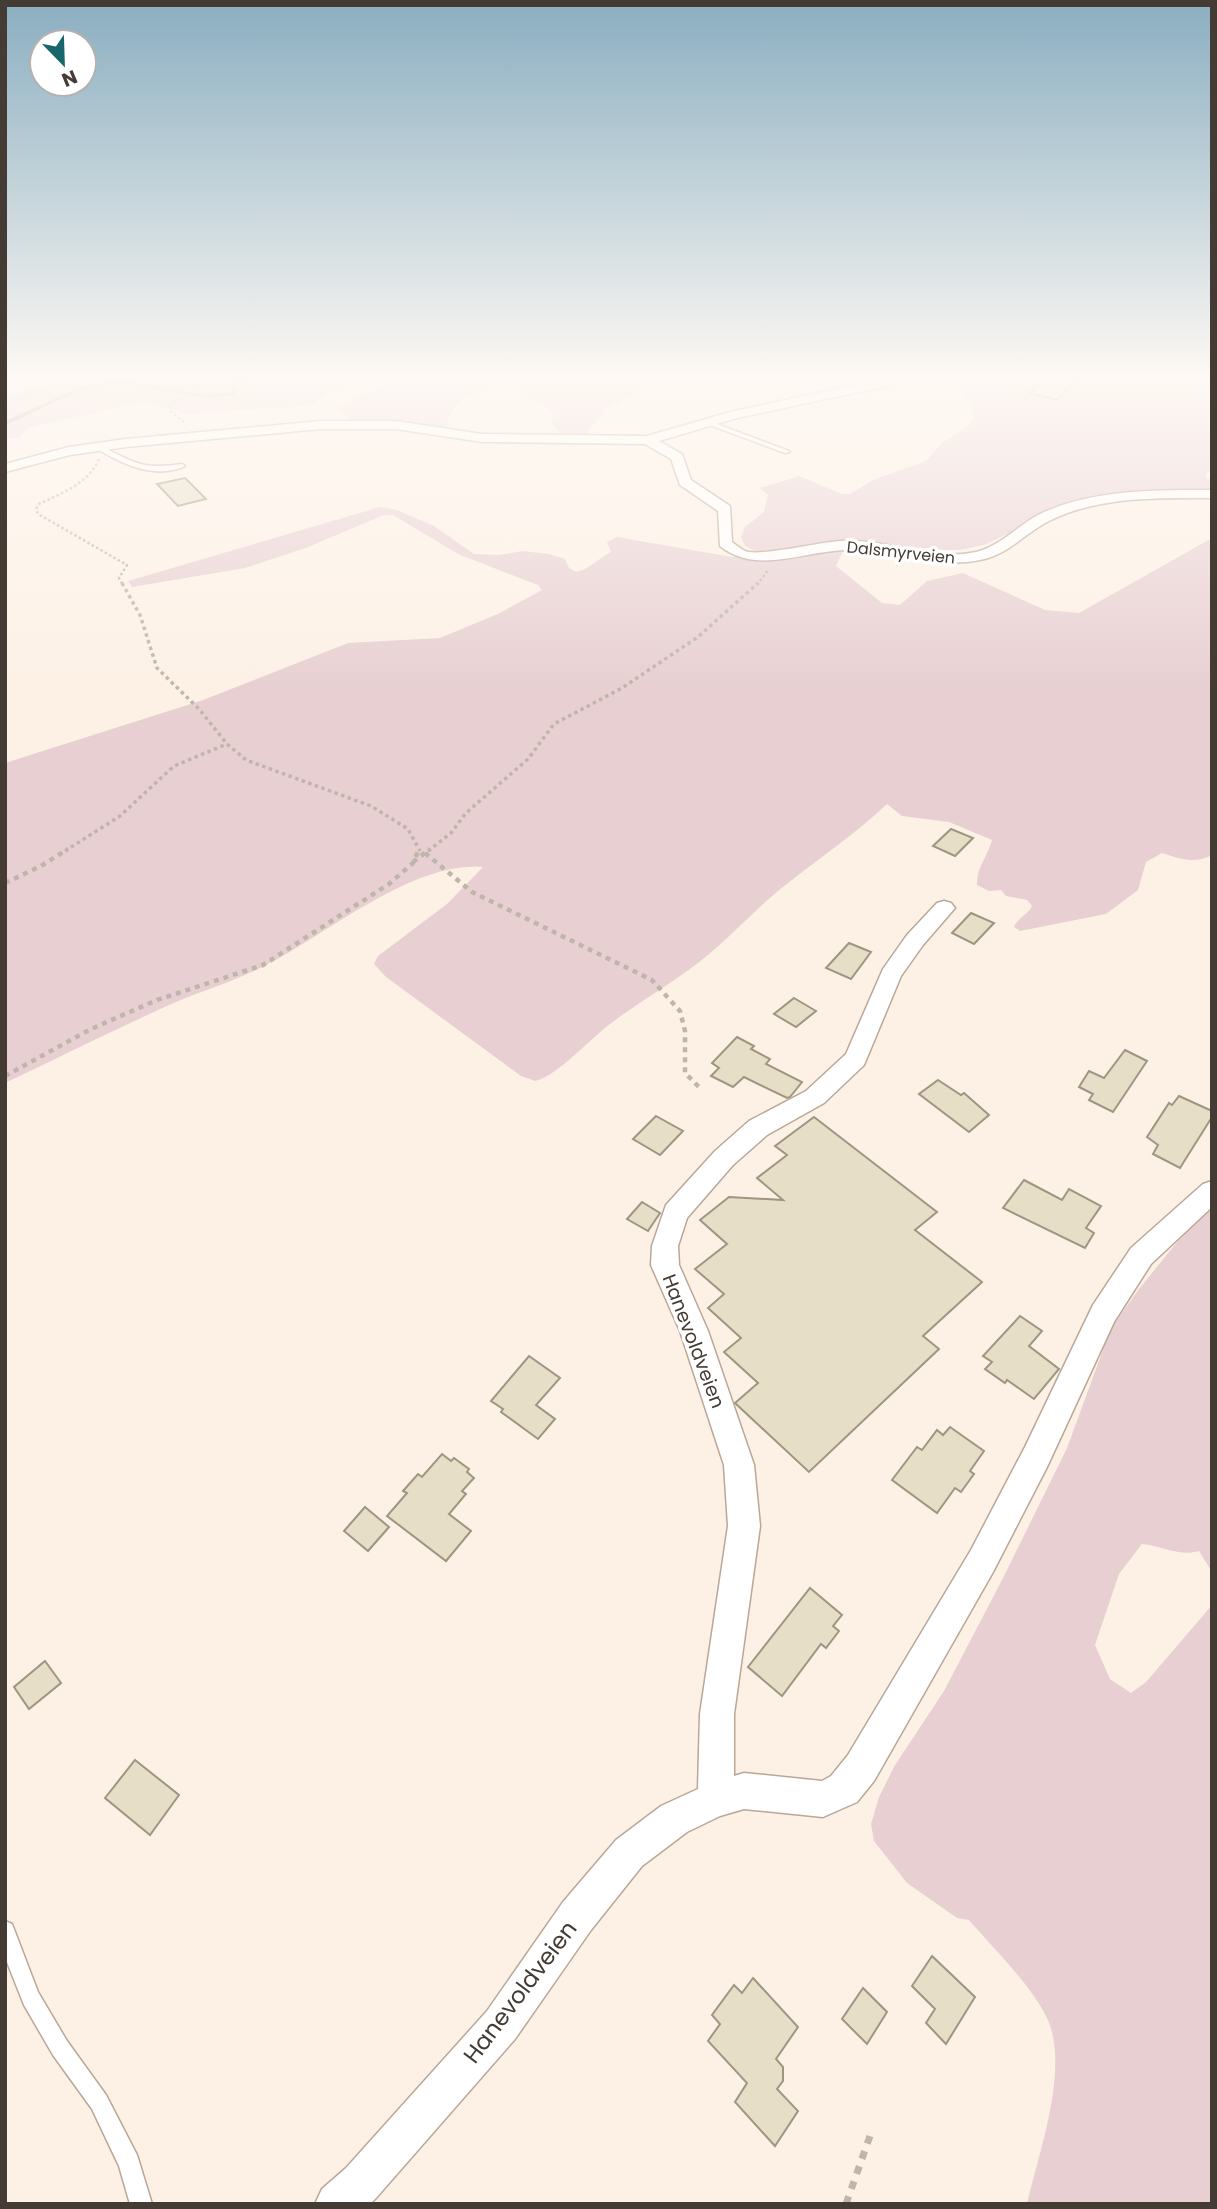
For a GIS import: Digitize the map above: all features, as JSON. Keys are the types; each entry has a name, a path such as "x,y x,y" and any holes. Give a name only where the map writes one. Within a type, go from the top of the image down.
{"street":[{"name":"Dalsmyrveien","path":"685,481 725,509 724,538 730,549 751,556 772,556 851,545 888,548 939,558 967,558 1000,549 1045,517 1086,503 1170,494 1212,494"},
{"name":"Hanevoldveien","path":"716,1799 717,1714 744,1525 739,1465 694,1331 665,1265 665,1246 675,1213 724,1158 758,1128 815,1097 856,1059 891,974 915,940 944,908"},
{"name":"Hanevoldveien","path":"355,2197 501,2025 577,1916 629,1853 674,1819 716,1799 744,1791 823,1798 844,1789 861,1768 982,1561 1036,1457 1102,1314 1141,1256 1212,1191"}],"lane":[{"path":"5,1931 31,1998 60,2048 99,2102 129,2163 141,2204"}],"path":[{"path":"80,481 39,504 36,509 38,514 127,565 119,578 140,615 158,668 199,709 227,744 246,760 371,806 408,829 420,850 472,892 652,980 675,999 684,1016 685,1073 699,1087"},
{"path":"5,1076 91,1029 146,1005 264,965 389,884 451,833 466,813 528,759 554,724 622,688 698,637 751,592 772,565 772,556"},
{"path":"5,883 41,866 120,816 174,766 227,744"},
{"path":"413,863 420,850"},
{"path":"846,2204 870,2136"}],"shaded area":[{"path":"782,481 811,481 842,494 850,494 871,481 1212,481 1212,492 1116,499 1026,525 984,545 960,550 854,544 843,551 836,566 882,603 900,605 927,581 963,573 1045,610 1079,613 1212,538 1212,855 1194,860 1162,853 1146,862 1138,890 1106,914 1020,931 1014,927 1032,906 1027,900 1006,896 1001,890 989,891 977,885 978,873 992,840 949,822 902,816 887,804 778,891 702,960 610,1024 553,1073 535,1081 521,1076 386,977 374,964 378,956 447,904 483,867 455,868 397,888 258,969 169,1005 5,1083 5,763 203,700 348,643 440,638 500,613 542,590 538,585 458,554 393,515 384,515 308,547 245,568 132,587 128,581 380,507 397,510 434,526 474,554 499,555 523,551 549,554 565,559 569,568 576,572 611,552 607,542 617,537 732,557 755,557 757,552 745,546 741,537 745,527 764,512 768,495 760,488"},
{"path":"1212,1199 1212,1572 1199,1551 1178,1552 1142,1544 1119,1574 1095,1645 1110,1679 1131,1693 1146,1682 1212,1605 1212,2204 1027,2204 1045,2134 1054,2083 1053,2036 1046,2016 1021,1979 969,1920 957,1918 907,1883 874,1841 871,1824 879,1797 895,1765 944,1691 1067,1448 1111,1328"}],"building":[{"path":"188,481 206,499 178,506 157,484"},
{"path":"951,829 973,838 955,856 933,846"},
{"path":"971,913 994,923 974,944 952,933"},
{"path":"849,943 871,952 851,979 826,968"},
{"path":"794,998 816,1011 796,1027 774,1014"},
{"path":"737,1037 754,1046 751,1049 770,1059 766,1064 802,1082 790,1097 787,1098 744,1077 733,1087 711,1076 719,1068 712,1063"},
{"path":"1125,1050 1147,1061 1113,1112 1089,1100 1093,1094 1079,1087 1089,1071 1104,1078"},
{"path":"938,1080 961,1095 964,1093 989,1115 969,1132 919,1094"},
{"path":"1179,1096 1212,1111 1212,1117 1180,1168 1153,1154 1158,1145 1147,1137 1169,1103 1172,1105"},
{"path":"656,1116 683,1131 660,1155 633,1139"},
{"path":"814,1117 937,1212 915,1230 982,1282 923,1336 939,1349 809,1472 735,1403 758,1383 724,1352 741,1338 708,1308 724,1294 695,1269 727,1244 700,1220 729,1197 783,1200 757,1178 787,1155 775,1146"},
{"path":"1024,1180 1062,1200 1069,1189 1101,1206 1086,1228 1094,1233 1085,1248 1003,1208"},
{"path":"642,1202 660,1213 648,1231 627,1219"},
{"path":"1020,1316 1042,1331 1029,1346 1059,1369 1034,1399 1007,1380 1005,1383 985,1369 992,1362 983,1356"},
{"path":"529,1356 560,1378 536,1405 555,1419 538,1439 501,1412 503,1409 491,1401"},
{"path":"950,1427 984,1451 970,1471 974,1474 961,1492 955,1488 937,1513 892,1480 917,1447 922,1450 937,1430 943,1435"},
{"path":"442,1454 451,1461 454,1458 469,1469 467,1472 474,1478 462,1491 466,1494 449,1514 471,1531 446,1561 387,1516 407,1493 403,1491 418,1474 422,1477"},
{"path":"365,1507 389,1527 368,1551 344,1531"},
{"path":"810,1588 842,1615 833,1626 839,1631 826,1648 821,1644 782,1696 748,1667"},
{"path":"45,1661 61,1683 29,1709 14,1687"},
{"path":"135,1760 179,1795 150,1835 105,1798"},
{"path":"932,1956 975,1997 946,2044 926,2023 935,2009 912,1986"},
{"path":"753,1978 798,2027 776,2059 783,2067 783,2081 777,2089 798,2111 775,2146 735,2102 747,2083 708,2041 720,2024 712,2015 734,1985 742,1993"},
{"path":"863,1988 887,2012 867,2044 842,2019"}]}
